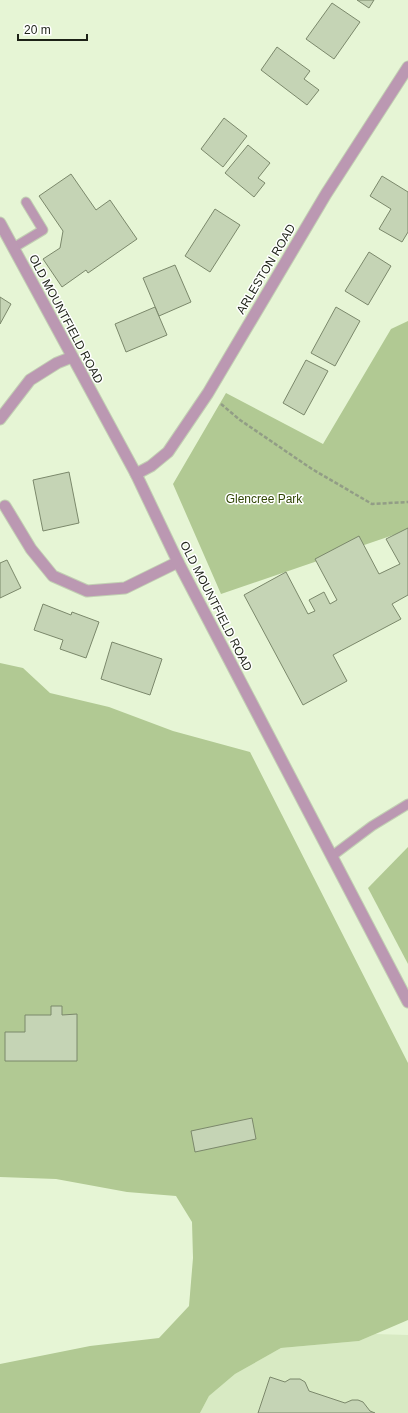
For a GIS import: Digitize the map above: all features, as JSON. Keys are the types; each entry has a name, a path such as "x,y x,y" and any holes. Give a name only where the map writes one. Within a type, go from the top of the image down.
{"street":[{"name":"ARLESTON ROAD","path":"136,474 151,466 168,452 208,393 326,194 408,67"},
{"name":"OLD MOUNTFIELD ROAD","path":"0,222 136,474 178,562 408,1002"},
{"path":"0,419 30,380 57,363 72,357"},
{"path":"5,506 31,549 53,576 88,591 125,588 178,562"}],"lane":[{"path":"14,248 43,230 26,202"},
{"path":"332,856 372,826 408,804"}],"path":[{"path":"208,393 240,420 312,469 372,504 408,502"}],"shaded area":[{"path":"375,1334 408,1335 408,1413 200,1413 209,1396 235,1374 281,1348 359,1341"}],"green space":[{"name":"Glencree Park","path":"408,321 408,530 221,594 173,484 226,393 323,444 391,329"},
{"path":"0,663 23,668 50,693 109,707 173,731 250,752 408,1063 408,1320 359,1341 281,1348 235,1374 209,1396 200,1413 0,1413 0,1364 90,1346 159,1338 189,1306 193,1258 192,1222 176,1196 127,1192 56,1179 0,1177"},
{"path":"408,847 408,964 368,888"}],"building":[{"path":"357,0 374,0 369,8"},
{"path":"332,3 360,22 334,59 306,39"},
{"path":"277,47 310,71 304,79 319,90 307,105 261,70"},
{"path":"224,118 247,136 223,167 201,149"},
{"path":"248,145 270,163 258,178 265,183 254,197 225,173"},
{"path":"71,174 96,210 110,200 137,239 88,273 86,270 62,287 43,259 60,248 63,231 39,196"},
{"path":"382,176 408,192 408,232 402,242 379,229 391,209 370,196"},
{"path":"215,209 240,225 210,272 185,256"},
{"path":"369,252 391,266 368,305 345,291"},
{"path":"175,265 191,302 159,316 143,278"},
{"path":"0,297 11,304 0,324"},
{"path":"155,307 167,335 126,352 115,324"},
{"path":"336,307 360,321 335,366 311,353"},
{"path":"306,360 328,371 304,415 283,403"},
{"path":"69,472 79,523 43,531 33,480"},
{"path":"408,528 408,595 392,604 401,619 333,655 347,681 303,705 244,595 286,572 308,614 315,611 309,600 324,592 330,604 337,600 315,559 359,536 379,574 400,564 386,539"},
{"path":"7,560 21,588 0,598 0,563"},
{"path":"43,604 71,615 72,612 99,622 86,658 60,649 63,640 34,630"},
{"path":"112,642 162,659 150,695 101,679"},
{"path":"51,1006 62,1006 62,1015 77,1014 77,1061 5,1061 5,1032 25,1032 25,1015 51,1015"},
{"path":"252,1118 256,1139 195,1152 191,1131"},
{"path":"270,1377 285,1382 290,1379 300,1379 305,1382 309,1391 345,1403 352,1400 358,1400 363,1402 370,1411 375,1413 258,1413"}]}
